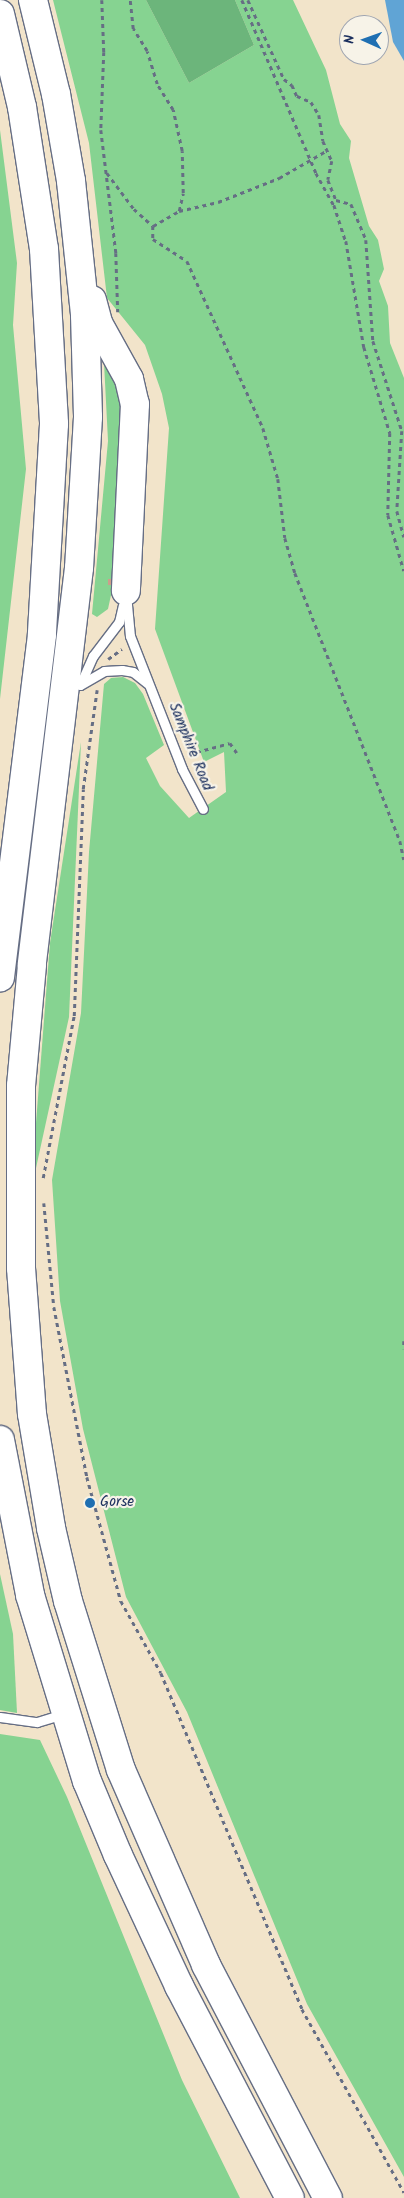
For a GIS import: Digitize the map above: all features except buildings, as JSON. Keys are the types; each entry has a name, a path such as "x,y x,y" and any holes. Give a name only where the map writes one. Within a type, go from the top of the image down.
{"highway":[{"path":"33,0 62,122 79,250 88,376 87,472 72,640 45,847 21,1086 21,1268 28,1366 51,1528 68,1601 98,1703 150,1841 206,1965 328,2198"},
{"path":"0,14 22,107 44,249 54,424 42,635 0,977"},
{"path":"79,250 98,323 124,368 133,392 135,428 126,591"},
{"path":"45,847 89,688"},
{"path":"0,1440 30,1595 65,1713 118,1855 179,1986 290,2198"}],"lane":[{"path":"89,688 93,656 119,622 126,591"},
{"name":"Samphire Road","path":"126,591 130,636 182,770 203,809"},
{"name":"Samphire Road","path":"89,688 104,671 122,670 142,677 154,694"},
{"path":"0,1718 37,1722 65,1713"}],"path":[{"path":"102,0 104,52 101,130 116,253 118,314"},
{"path":"130,0 133,29 147,51 157,84 173,110 182,151 184,193 179,211"},
{"path":"242,0 310,160 334,205 346,241 364,347 390,433 388,515 404,571"},
{"path":"248,0 284,78 292,85 297,96 311,102 320,115 326,151 332,161 328,180 336,200 351,204 366,240 374,342 402,431 397,511 404,537"},
{"path":"153,226 179,211 218,202 270,181 326,151"},
{"path":"106,171 129,203 153,226 153,238 187,261 263,428 278,479 285,538 295,573 400,841 404,860"},
{"path":"109,658 124,648"},
{"path":"42,1186 74,1016 89,688"},
{"path":"185,755 230,743 237,754"},
{"path":"43,1195 54,1307 87,1477 121,1601 161,1673 302,2009 404,2192"},
{"path":"404,1341 404,1349"}],"green space":[{"path":"53,0 146,0 189,83 254,45 235,0 293,0 326,70 340,124 351,141 349,158 369,226 378,240 384,269 379,281 388,306 390,343 404,378 404,2177 307,2004 187,1712 126,1597 83,1429 60,1301 52,1180 81,1013 89,852 104,684 111,678 123,677 135,683 143,694 164,745 146,758 160,786 189,818 226,792 224,752 204,762 155,629 169,428 162,394 145,345 107,298 89,143"},
{"path":"146,0 235,0 254,45 189,83"},
{"path":"0,130 17,263 13,325 26,469 0,699"},
{"path":"103,343 125,404 116,572 108,609 97,617 92,614 108,441"},
{"path":"81,742 69,1017 36,1168 36,1123 50,943"},
{"path":"0,1574 13,1634 17,1713 0,1710"},
{"path":"0,1734 40,1740 67,1797 182,2080 240,2198 0,2198"}],"water":[{"path":"385,0 404,0 404,61 393,42"}],"place":[{"name":"Gorse","path":"90,1503"}]}
